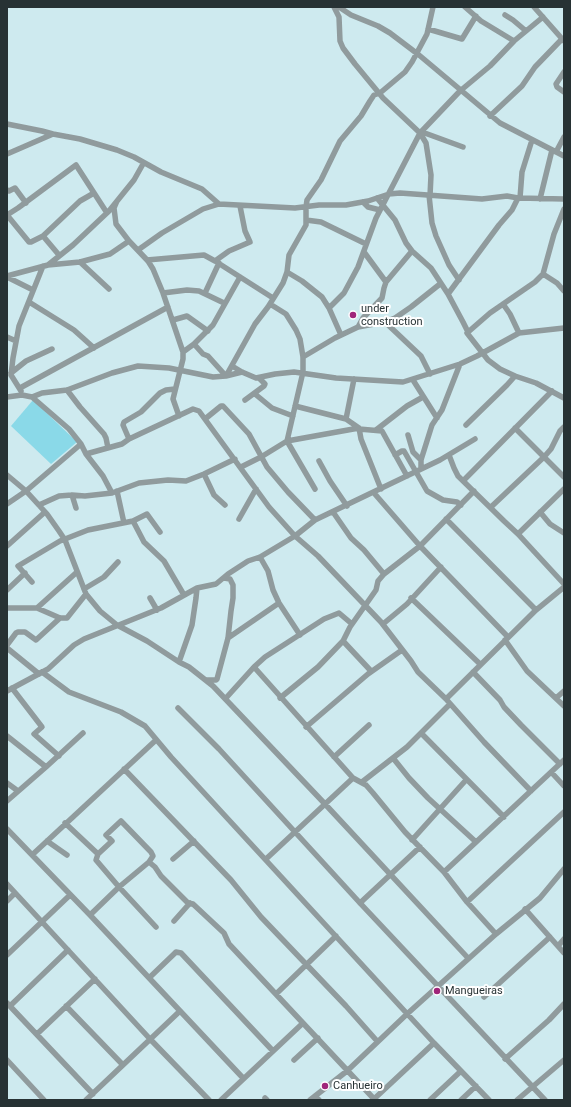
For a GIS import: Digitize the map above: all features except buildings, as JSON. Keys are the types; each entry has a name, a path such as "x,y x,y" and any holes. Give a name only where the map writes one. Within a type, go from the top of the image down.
{"street":[{"path":"334,7 339,17 341,45 380,93 421,132 426,143 431,175 430,196 432,223 449,265 459,280"},
{"path":"339,7 351,15 378,26 418,54 490,116 514,132 564,156"},
{"path":"226,376 255,324 283,283 287,272 288,258 304,228 307,200 321,180 340,141 361,116 374,95 380,93 405,72 418,54 428,29 433,7"},
{"path":"465,7 481,21 514,41"},
{"path":"490,116 522,86 535,67 563,40 534,7"},
{"path":"505,15 526,31"},
{"path":"428,29 462,38 476,16"},
{"path":"329,308 344,294 358,267 381,208 421,132 460,91 495,61 514,41 543,17"},
{"path":"564,72 556,84 557,87 564,92"},
{"path":"7,124 80,139 134,157 143,164 202,189 219,204"},
{"path":"421,132 463,147"},
{"path":"7,154 53,134"},
{"path":"540,199 554,151 564,137"},
{"path":"448,294 494,231 512,210 519,198 522,172 532,140"},
{"path":"22,395 20,388 13,379 11,373 16,341 19,326 33,290 46,265 80,240 107,213 134,180 143,164"},
{"path":"94,193 74,206 43,236 30,243 7,215 26,203 75,166 94,193 107,213"},
{"path":"7,190 9,191 15,188 26,203"},
{"path":"138,250 162,233 203,208 219,204 276,208 346,205 363,202 389,194 400,193 482,199 507,196 519,198 564,199"},
{"path":"377,198 381,208 395,220 406,243 412,251 425,262 448,294 468,332 467,333 492,364 515,376 536,383 562,396 564,390"},
{"path":"117,201 114,208 116,224 129,241 148,260 164,293 183,352 174,402 178,416"},
{"path":"363,202 368,207 381,208"},
{"path":"205,293 217,262 229,251 250,242 245,231 240,206"},
{"path":"467,333 503,304 535,282 543,274 554,234 564,209"},
{"path":"306,220 321,222 366,244"},
{"path":"43,236 59,256"},
{"path":"7,277 46,265 80,262 110,254 129,241"},
{"path":"358,327 363,318 382,298 386,282 412,251"},
{"path":"364,252 386,282"},
{"path":"148,260 201,255 217,262 240,277 272,301 286,314 300,339 303,357 303,372 287,442 314,489"},
{"path":"80,262 110,289"},
{"path":"287,272 302,281 322,297 329,308 341,335"},
{"path":"543,274 557,283 564,291"},
{"path":"7,277 33,290"},
{"path":"183,352 194,344 213,325 240,277"},
{"path":"303,357 358,327 385,322 395,318 440,284"},
{"path":"164,293 187,290 200,291 224,303"},
{"path":"29,302 74,330 94,348"},
{"path":"503,304 510,314 519,333"},
{"path":"20,388 168,307"},
{"path":"173,320 187,316 208,331"},
{"path":"385,322 421,356 430,374"},
{"path":"232,366 253,377 259,378 275,374 303,372 336,378 403,382 460,364 519,333 564,328"},
{"path":"7,337 16,341"},
{"path":"194,344 203,354 208,356 226,376"},
{"path":"11,373 26,361 52,349"},
{"path":"418,470 432,425 445,403 460,364"},
{"path":"32,397 42,393 67,390 112,373 138,366 169,368 213,377 226,376 242,372"},
{"path":"466,425 508,385 515,376"},
{"path":"245,400 265,385 259,378"},
{"path":"346,419 354,379"},
{"path":"413,380 437,418"},
{"path":"67,390 104,434 108,448"},
{"path":"129,439 123,425 124,422 141,412 160,393 166,390 175,390"},
{"path":"464,480 552,391"},
{"path":"255,394 272,408 293,416"},
{"path":"7,397 22,395 32,397 69,429 115,492 124,523"},
{"path":"376,430 407,406 423,396"},
{"path":"205,420 222,406 249,434 267,467 288,492 315,520"},
{"path":"295,406 346,419 359,428 361,439 381,489"},
{"path":"86,454 122,444 129,439 193,409 199,411 270,508 295,536 318,556 382,624 418,672 446,699 532,791"},
{"path":"491,507 544,457 551,449 560,431 564,427"},
{"path":"241,467 287,442 359,428 380,430 384,433 407,476"},
{"path":"515,428 564,477"},
{"path":"408,435 413,452 421,460"},
{"path":"58,756 34,734 42,727 9,689 54,664 74,645 84,639 158,610 197,588 216,584 248,561 260,557 295,536 315,520 374,493 449,455 475,439"},
{"path":"7,504 26,491 81,444"},
{"path":"396,455 404,451 418,470 425,489 443,500 457,502 461,505"},
{"path":"449,455 458,476 464,480 518,534 564,584"},
{"path":"39,505 59,496 85,496 115,492 139,482 168,480 186,481 234,459"},
{"path":"318,461 347,506"},
{"path":"204,474 214,495 224,505"},
{"path":"7,475 26,491 39,505 65,540 85,591 105,616 117,625 147,641 189,667 226,698 468,958"},
{"path":"239,520 256,489"},
{"path":"518,534 564,490"},
{"path":"280,698 318,667 344,641 352,624 376,590 378,581 384,574 420,546 474,491"},
{"path":"374,493 420,546 506,638 527,671 564,706"},
{"path":"72,495 76,508"},
{"path":"7,546 45,512"},
{"path":"333,512 351,538 364,550 384,574"},
{"path":"540,512 550,524 564,533"},
{"path":"32,582 18,566 60,541 88,530 133,521 147,514 160,532"},
{"path":"446,519 536,610"},
{"path":"133,521 144,542 164,561 184,595"},
{"path":"260,557 268,571 272,590 300,635"},
{"path":"7,608 37,608 60,618 67,618 85,591 104,577 118,562"},
{"path":"382,624 394,616 441,567"},
{"path":"37,608 77,572"},
{"path":"7,590 25,573"},
{"path":"206,680 217,679 228,638 230,611 233,598 233,585 230,579 224,578"},
{"path":"179,662 192,626 197,588"},
{"path":"446,699 506,638 536,610 564,588"},
{"path":"150,598 158,610"},
{"path":"411,598 480,664"},
{"path":"228,638 279,603"},
{"path":"226,698 265,658 324,619 339,613 352,624"},
{"path":"7,645 18,632 25,632 36,640 60,618"},
{"path":"344,641 371,671"},
{"path":"7,648 40,673 69,692 121,712 141,723 407,1014 489,1100"},
{"path":"306,727 371,671 402,650"},
{"path":"254,668 353,778 362,782 373,793 412,840 444,872 467,902 496,934"},
{"path":"444,872 552,773 562,762 521,726 504,707 500,700 473,672"},
{"path":"556,698 564,691"},
{"path":"362,782 421,734 450,704"},
{"path":"178,708 219,749 360,903 545,1100"},
{"path":"334,757 369,726"},
{"path":"7,801 83,733"},
{"path":"421,734 504,817"},
{"path":"7,736 46,767"},
{"path":"32,855 156,740"},
{"path":"393,758 410,778 476,842"},
{"path":"124,769 231,880 261,917 307,964 377,1041"},
{"path":"552,773 564,786"},
{"path":"266,859 353,778"},
{"path":"412,840 466,780"},
{"path":"7,782 18,791"},
{"path":"467,902 564,812"},
{"path":"90,914 119,887 149,862 153,856 151,852 121,821 106,835 112,841 98,854 96,860 119,887 156,927"},
{"path":"65,823 98,854"},
{"path":"7,830 90,914 243,1078"},
{"path":"47,841 67,855"},
{"path":"174,858 194,841"},
{"path":"360,903 420,847"},
{"path":"149,862 188,903 192,904 224,932 229,944 374,1099 434,1043"},
{"path":"310,1100 317,1098 468,958 540,898 564,869"},
{"path":"7,884 150,1039 209,1100"},
{"path":"7,901 15,893"},
{"path":"7,955 70,895"},
{"path":"174,921 190,903"},
{"path":"525,909 564,953"},
{"path":"276,994 336,936"},
{"path":"484,997 550,937"},
{"path":"558,946 564,939"},
{"path":"68,950 8,1004 93,1094"},
{"path":"149,978 174,954 178,952 181,953 273,1051"},
{"path":"37,1034 95,979"},
{"path":"505,1059 564,1004"},
{"path":"66,1006 123,1065"},
{"path":"86,1100 180,1011"},
{"path":"221,1100 303,1023"},
{"path":"294,1060 318,1038"},
{"path":"7,1060 44,1100"},
{"path":"517,1100 564,1060"},
{"path":"430,1100 461,1071"},
{"path":"461,1100 476,1086"}],"shaded area":[{"path":"33,400 77,442 51,464 11,426"}],"place":[{"name":"under construction","path":"353,315"},
{"name":"Mangueiras","path":"437,991"},
{"name":"Canhueiro","path":"325,1086"}]}
